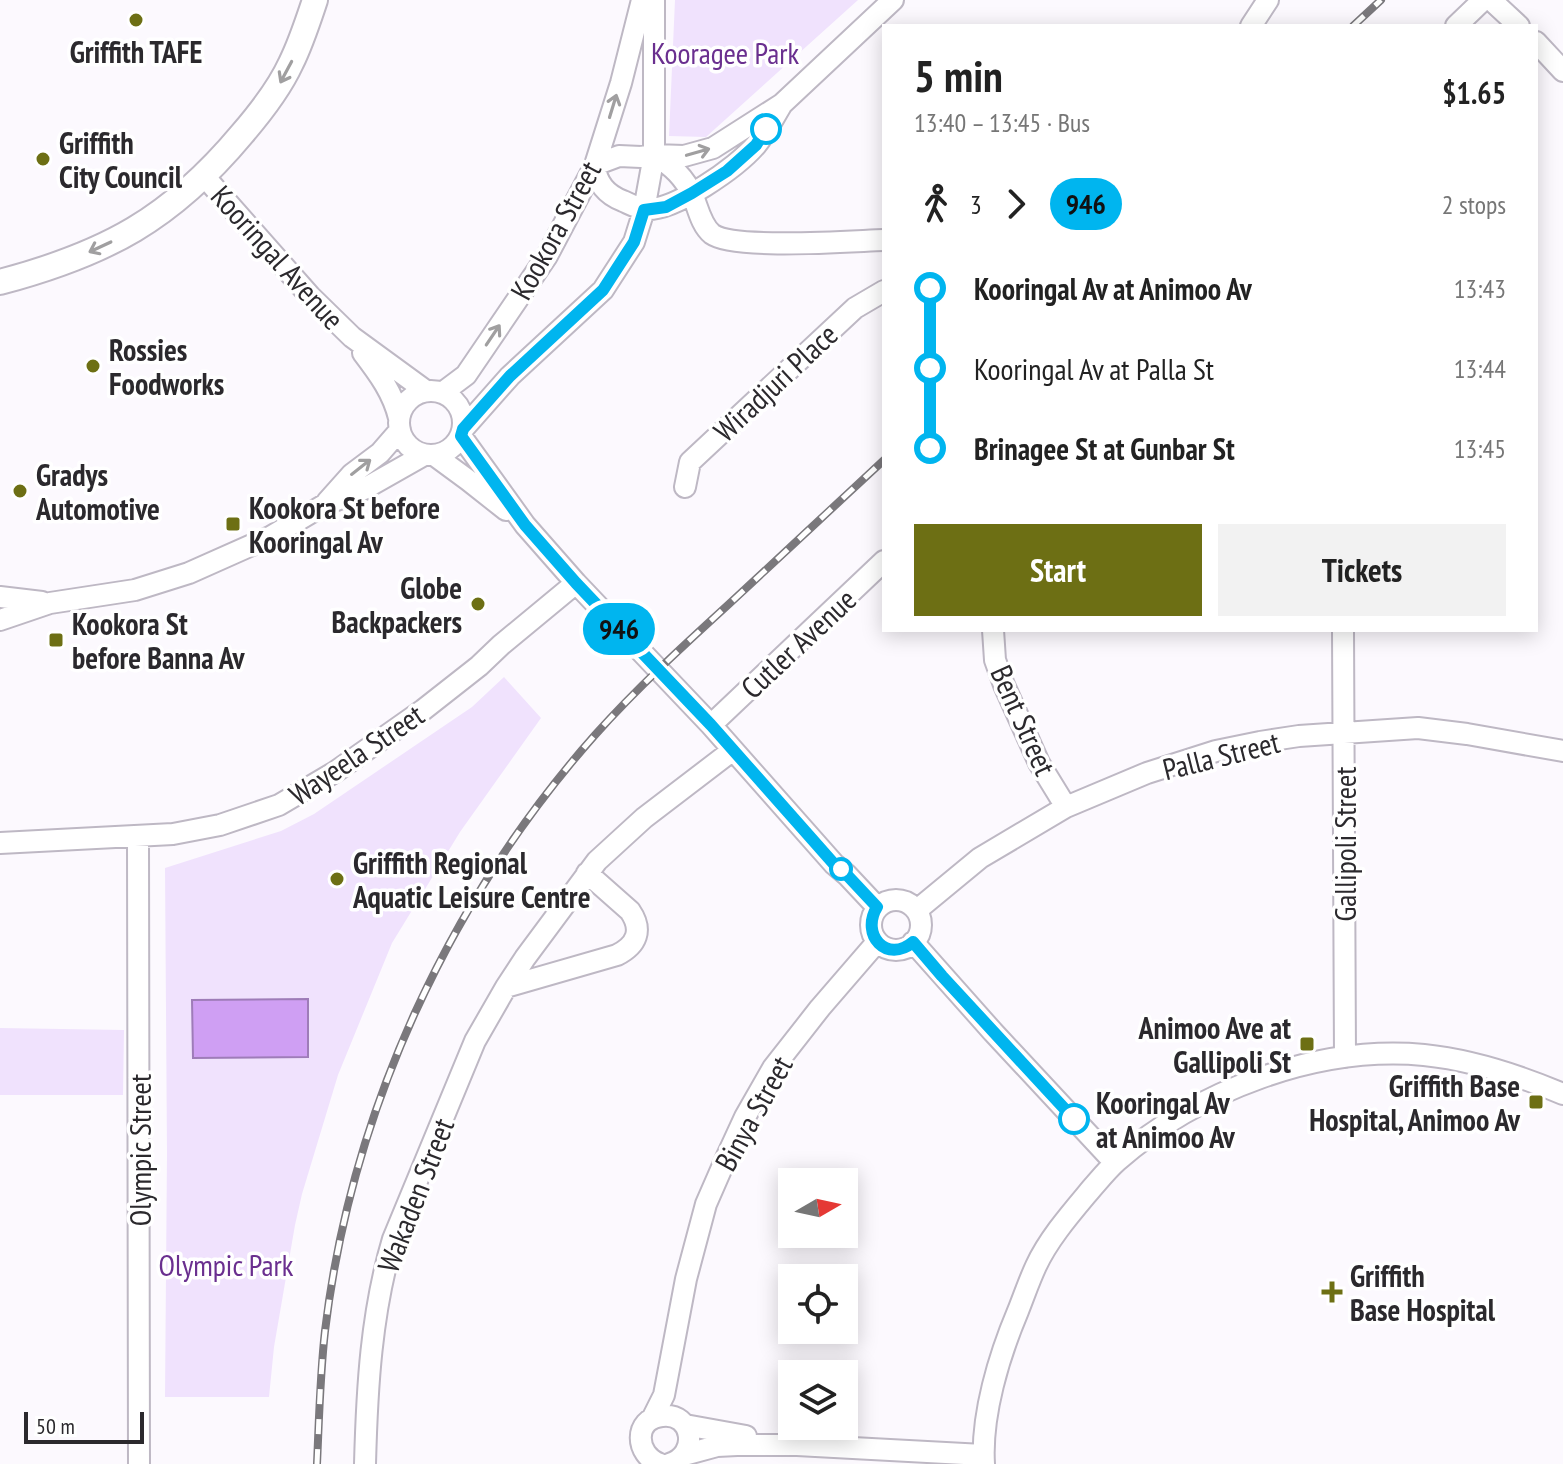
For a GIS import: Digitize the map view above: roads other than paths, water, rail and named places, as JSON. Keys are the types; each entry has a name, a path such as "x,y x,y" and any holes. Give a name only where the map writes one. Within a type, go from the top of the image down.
{"main road":[{"path":"0,282 71,260 123,236 163,212 204,176 232,147 272,96 290,65 315,0"}],"street":[{"name":"Kookora Street","path":"434,392 466,375 547,256 595,165 621,83 642,0"},
{"name":"Kookora Street","path":"462,433 510,376 603,290 634,242 644,210 654,155 654,0"},
{"path":"782,104 756,145 727,171 666,207 644,210 612,197 596,177 595,165 619,156 684,156 713,148 782,104 893,0"},
{"path":"1252,24 1268,0"},
{"path":"1458,24 1483,0"},
{"path":"1491,0 1517,24"},
{"path":"1538,44 1563,71"},
{"path":"654,155 673,167 692,193 704,223 713,235 750,243 882,240"},
{"name":"Kooringal Avenue","path":"204,176 310,296 352,337 396,402 400,424"},
{"name":"Wiradjuri Place","path":"685,487 690,462 855,308 882,292"},
{"name":"Kooringal Avenue","path":"352,337 434,392"},
{"path":"0,620 50,603 105,596 161,583 270,537 324,505 364,489 429,455 445,453 462,433 463,418 452,398 434,392 417,394 409,400 400,424 380,453 352,474 324,505"},
{"path":"400,424 409,446 468,480 525,525"},
{"path":"462,433 525,525 711,725 834,864 877,907"},
{"name":"Cutler Avenue","path":"711,725 882,563"},
{"name":"Wayeela Street","path":"0,843 173,834 220,825 279,805 335,772 448,691 576,583"},
{"path":"0,597 50,603"},
{"name":"Bent Street","path":"993,632 995,660 1004,685 1039,763 1066,807"},
{"name":"Gallipoli Street","path":"1343,632 1345,1057"},
{"name":"Palla Street","path":"917,910 980,858 1066,807 1147,773 1216,751 1299,736 1418,728 1563,751"},
{"name":"Wakaden Street","path":"365,1464 370,1348 383,1272 393,1239 475,1041 506,987 597,861 644,818 733,750"},
{"name":"Olympic Street","path":"138,836 139,1464"},
{"path":"506,987 604,959 627,950 635,942 635,918 587,873"},
{"path":"897,899 917,910 920,931 906,948 884,947 877,942 871,922 877,907 897,899"},
{"name":"Binya Street","path":"652,1419 664,1395 686,1279 706,1204 745,1117 773,1068 877,942"},
{"path":"913,942 1115,1163"},
{"path":"797,1445 681,1422 665,1415 652,1419 642,1430 641,1437 643,1452 666,1462 717,1446 797,1445 984,1460 989,1402 1011,1327 1037,1264 1067,1218 1115,1163 1181,1115 1271,1074 1345,1057 1424,1055 1475,1063 1520,1075 1563,1094"},
{"name":"Binya Street","path":"680,1310 681,1422"},
{"path":"666,1462 690,1440 681,1422"}],"railway":[{"path":"1355,24 1381,0"},
{"path":"317,1464 325,1331 338,1249 358,1169 383,1090 415,1013 452,938 495,867 543,799 595,735 660,668 882,462"}],"place":[{"name":"Griffith TAFE","path":"136,20"},
{"name":"Griffith City Council","path":"43,159"},
{"name":"Rossies Foodworks","path":"93,366"},
{"name":"Gradys Automotive","path":"20,491"},
{"name":"Kookora St before Kooringal Av","path":"233,524"},
{"name":"Globe Backpackers","path":"478,604"},
{"name":"Kookora St before Banna Av","path":"56,640"},
{"name":"Griffith Regional Aquatic Leisure Centre","path":"337,879"},
{"name":"Animoo Ave at Gallipoli St","path":"1307,1044"},
{"name":"Griffith Base Hospital, Animoo Av","path":"1536,1102"},
{"name":"Kooringal Av at Animoo Av","path":"1074,1119"},
{"name":"Griffith Base Hospital","path":"1332,1292"}],"park label":[{"name":"Kooragee Park","path":"725,52"},
{"name":"Olympic Park","path":"226,1264"}]}
